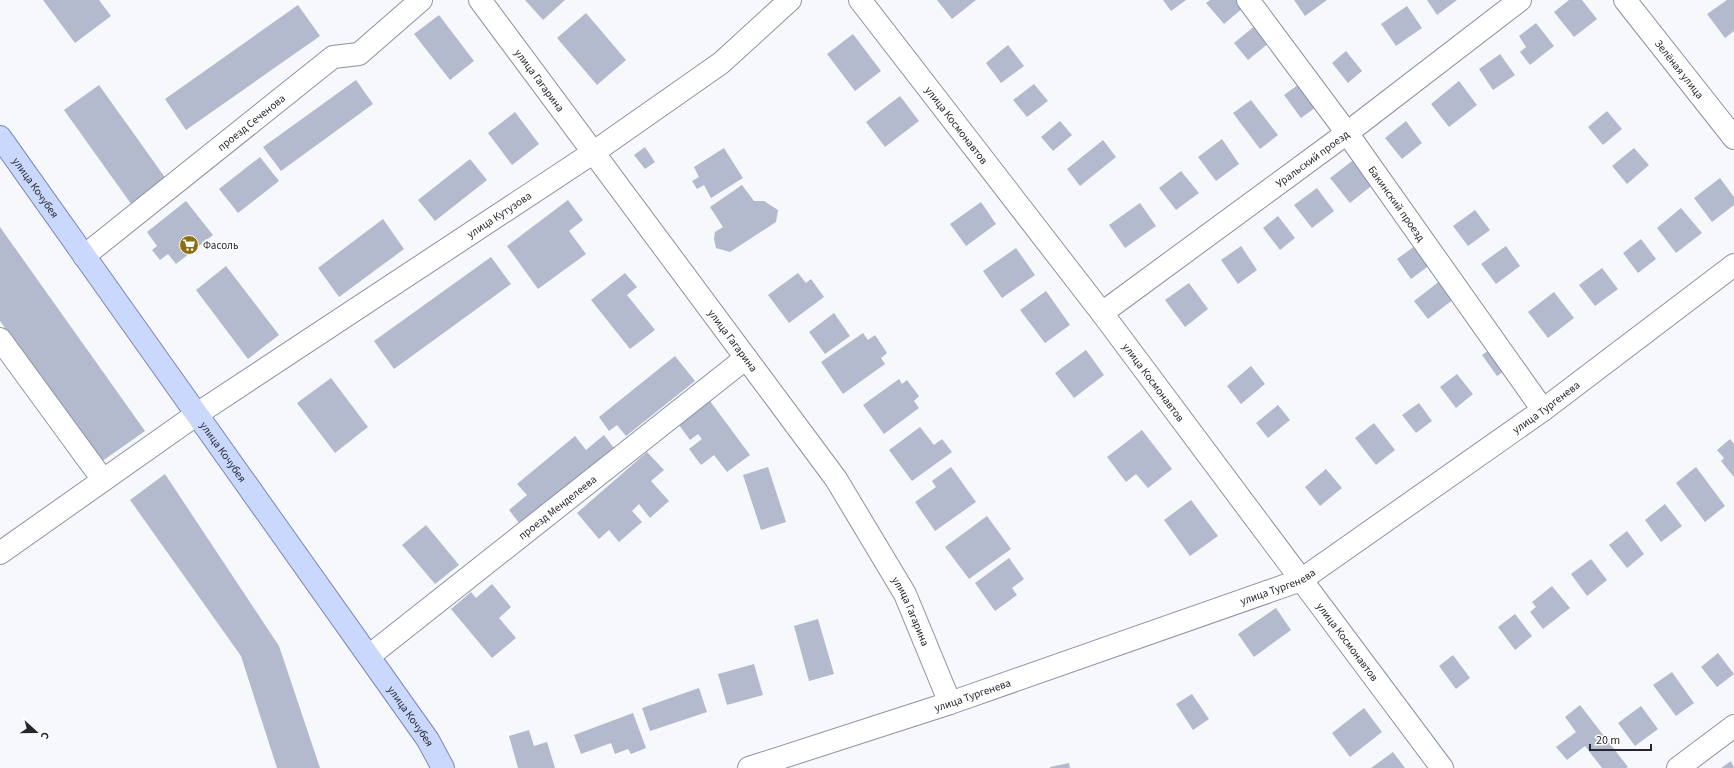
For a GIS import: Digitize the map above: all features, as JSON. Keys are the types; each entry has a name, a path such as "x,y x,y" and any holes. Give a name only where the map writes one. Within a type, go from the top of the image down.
{"main road":[{"name":"улица Кочубея","path":"0,137 428,740 443,768"}],"street":[{"name":"проезд Сеченова","path":"84,256 333,57 359,54 421,0"},
{"name":"улица Гагарина","path":"480,0 836,479 905,594 950,704"},
{"name":"улица Кутузова","path":"0,553 197,414 594,152 721,63 790,0"},
{"name":"улица Космонавтов","path":"860,0 1102,313 1442,768"},
{"name":"Бакинский проезд","path":"1248,0 1347,133 1543,410"},
{"name":"Уральский проезд","path":"1102,313 1347,133 1520,0"},
{"name":"Зелёная улица","path":"1625,0 1732,131"},
{"name":"улица Тургенева","path":"749,768 950,704 1301,580 1543,410 1734,265"},
{"path":"0,339 103,480"},
{"name":"проезд Менделеева","path":"369,656 746,358"},
{"path":"1678,768 1734,726"}],"building":[{"path":"43,0 99,0 111,16 75,43"},
{"path":"525,0 565,0 543,20"},
{"path":"937,0 976,0 952,19"},
{"path":"1163,0 1186,0 1171,11"},
{"path":"1210,0 1239,0 1244,7 1224,24 1206,3"},
{"path":"1294,0 1327,0 1305,16"},
{"path":"1427,0 1457,0 1437,15"},
{"path":"1569,0 1582,0 1597,19 1574,37 1554,12"},
{"path":"1727,0 1734,0 1734,31 1725,38 1707,14"},
{"path":"298,5 320,36 186,130 165,99"},
{"path":"1407,6 1422,28 1396,46 1381,24"},
{"path":"586,13 626,60 597,85 557,38"},
{"path":"439,15 474,61 450,80 414,34"},
{"path":"1536,23 1554,46 1530,65 1520,52 1526,47 1519,36"},
{"path":"1256,25 1270,42 1248,60 1234,43"},
{"path":"853,34 881,71 855,91 827,54"},
{"path":"1008,45 1024,66 1001,83 986,63"},
{"path":"1346,51 1362,71 1348,83 1332,63"},
{"path":"1500,54 1515,75 1493,90 1479,69"},
{"path":"356,80 373,104 281,171 263,147"},
{"path":"1459,81 1477,105 1449,127 1431,104"},
{"path":"1302,82 1319,105 1301,118 1284,95"},
{"path":"1034,84 1048,101 1027,117 1013,100"},
{"path":"99,85 169,183 134,208 64,110"},
{"path":"900,96 919,121 885,147 866,122"},
{"path":"1251,100 1278,135 1260,149 1233,113"},
{"path":"1607,111 1622,129 1603,145 1588,127"},
{"path":"515,112 539,144 512,165 488,133"},
{"path":"1060,121 1072,135 1053,151 1041,137"},
{"path":"1406,121 1422,143 1402,159 1385,138"},
{"path":"1222,139 1239,164 1216,181 1198,157"},
{"path":"1103,140 1116,157 1080,186 1067,169"},
{"path":"645,147 655,162 645,169 634,155"},
{"path":"724,148 743,178 711,198 704,185 697,189 692,181 699,177 694,167"},
{"path":"1634,148 1649,165 1627,184 1612,166"},
{"path":"260,157 279,181 238,213 219,189"},
{"path":"1356,158 1375,183 1350,203 1330,178"},
{"path":"470,159 487,180 435,221 418,200"},
{"path":"1181,171 1199,193 1176,210 1159,188"},
{"path":"1720,178 1734,197 1734,205 1712,222 1694,198"},
{"path":"742,185 754,201 764,201 778,210 776,222 730,252 716,248 714,239 715,232 723,227 710,207"},
{"path":"1317,188 1334,211 1312,228 1294,205"},
{"path":"568,200 583,220 569,231 586,254 538,289 507,246"},
{"path":"186,201 213,235 176,264 168,254 160,260 152,250 157,246 147,232"},
{"path":"981,202 996,224 966,246 950,224"},
{"path":"1140,203 1156,226 1125,248 1109,225"},
{"path":"1681,208 1702,233 1676,253 1657,228"},
{"path":"1475,210 1490,230 1468,246 1453,226"},
{"path":"1278,216 1295,238 1280,250 1263,228"},
{"path":"383,219 404,249 339,297 318,268"},
{"path":"0,227 145,431 101,462 0,321"},
{"path":"1641,239 1656,259 1638,273 1623,253"},
{"path":"1419,243 1434,262 1411,279 1397,259"},
{"path":"1241,246 1257,270 1238,284 1221,260"},
{"path":"1506,246 1520,266 1496,284 1481,264"},
{"path":"1016,248 1035,275 1002,298 983,271"},
{"path":"491,257 511,284 394,369 374,341"},
{"path":"226,266 279,335 248,359 196,290"},
{"path":"1602,268 1618,289 1595,306 1579,285"},
{"path":"625,273 637,287 627,295 655,330 630,349 591,300"},
{"path":"798,273 806,283 811,279 824,297 789,323 768,295"},
{"path":"1445,277 1459,295 1428,319 1414,301"},
{"path":"1189,283 1208,309 1185,327 1165,300"},
{"path":"1046,291 1070,325 1045,343 1020,310"},
{"path":"1554,292 1574,318 1548,338 1528,312"},
{"path":"834,313 850,336 825,354 809,332"},
{"path":"863,333 868,340 875,335 887,353 881,358 885,364 843,394 821,362"},
{"path":"1495,346 1510,367 1497,376 1482,355"},
{"path":"1086,350 1104,375 1074,398 1055,373"},
{"path":"675,356 695,381 626,436 617,425 609,431 599,417"},
{"path":"1251,366 1265,384 1241,404 1227,386"},
{"path":"1457,374 1473,394 1456,408 1440,387"},
{"path":"331,378 368,427 335,453 297,403"},
{"path":"899,379 902,384 907,380 919,396 914,401 919,408 884,434 863,405"},
{"path":"710,401 750,455 727,472 714,455 701,465 689,449 702,439 698,434 690,440 679,425"},
{"path":"1419,403 1432,421 1416,433 1402,415"},
{"path":"1278,405 1290,420 1268,438 1256,423"},
{"path":"1374,423 1395,450 1376,465 1355,438"},
{"path":"920,427 934,445 942,439 952,452 912,481 889,450"},
{"path":"1142,430 1172,469 1148,488 1136,474 1126,482 1107,457"},
{"path":"604,435 614,448 520,524 509,510 527,495 517,484 575,436 586,450"},
{"path":"1730,439 1734,444 1734,477 1721,461 1724,458 1717,450"},
{"path":"647,452 664,470 651,481 669,501 650,518 639,504 632,511 642,522 619,542 609,530 599,539 577,513"},
{"path":"768,467 786,522 761,530 743,475"},
{"path":"951,467 976,502 935,531 915,502 936,487 932,481"},
{"path":"1696,467 1725,506 1705,522 1676,483"},
{"path":"1326,469 1342,488 1320,506 1305,487"},
{"path":"165,474 279,646 320,768 277,768 241,656 130,500"},
{"path":"1191,500 1218,536 1190,556 1164,520"},
{"path":"1665,504 1682,526 1661,542 1645,520"},
{"path":"987,516 1011,549 969,579 945,547"},
{"path":"426,525 459,565 435,584 402,545"},
{"path":"1627,531 1644,554 1627,568 1609,545"},
{"path":"1009,558 1024,579 1012,588 1017,595 995,611 975,583"},
{"path":"1591,559 1607,580 1587,596 1571,574"},
{"path":"492,584 511,607 499,618 516,638 492,658 451,609 471,592 476,598"},
{"path":"1552,586 1570,608 1543,629 1530,612 1536,607 1532,602"},
{"path":"1276,608 1291,630 1254,657 1238,634"},
{"path":"1515,614 1532,636 1515,650 1498,627"},
{"path":"818,619 834,674 809,681 794,626"},
{"path":"1718,653 1734,674 1717,687 1701,667"},
{"path":"1453,655 1470,678 1456,689 1439,666"},
{"path":"754,664 763,695 727,705 718,674"},
{"path":"1672,672 1694,703 1676,716 1653,685"},
{"path":"699,688 707,712 650,731 642,708"},
{"path":"1192,694 1209,719 1193,730 1176,704"},
{"path":"1580,705 1628,767 1602,768 1585,746 1567,760 1556,747 1576,732 1565,717"},
{"path":"1641,706 1658,729 1635,746 1618,723"},
{"path":"1364,708 1382,732 1350,757 1332,733"},
{"path":"633,713 646,748 631,754 628,749 615,754 611,743 581,754 574,735"},
{"path":"529,730 534,746 547,742 555,768 518,768 509,736"},
{"path":"1393,752 1405,768 1371,768"},
{"path":"1731,761 1734,768 1721,768"},
{"path":"1069,763 1070,768 1050,768 1050,767"}],"place":[{"name":"Фасоль","path":"189,245"}]}
